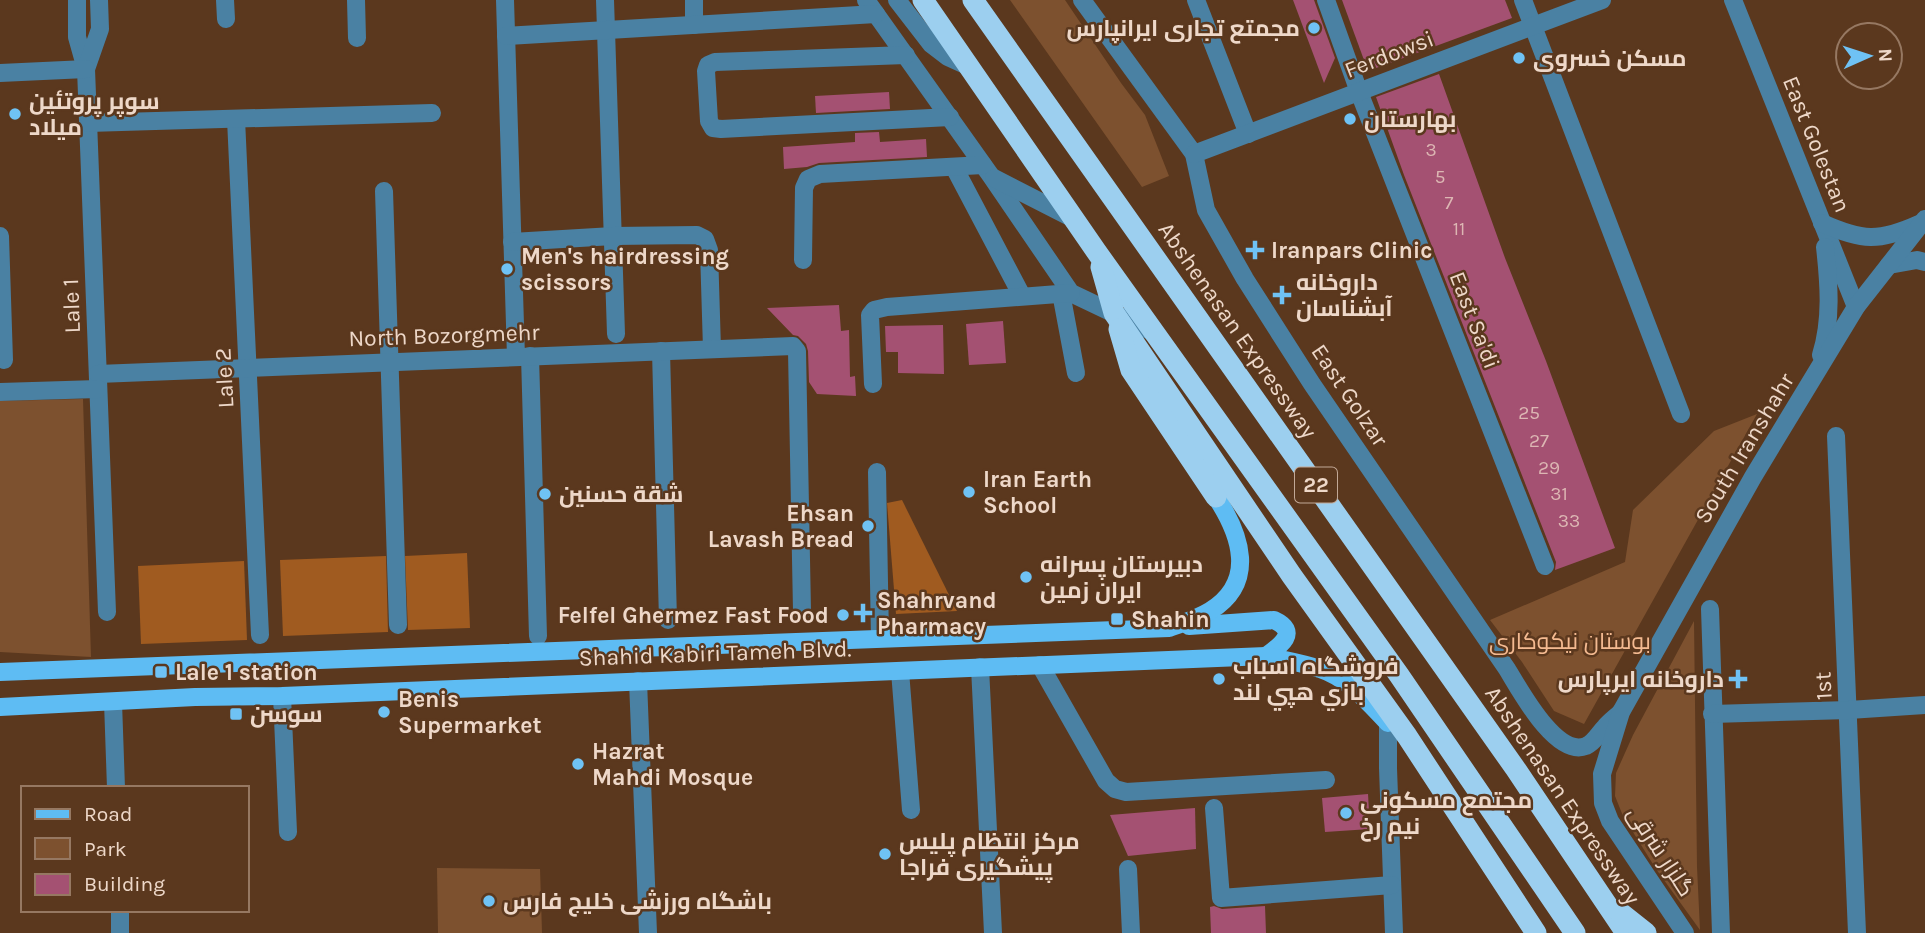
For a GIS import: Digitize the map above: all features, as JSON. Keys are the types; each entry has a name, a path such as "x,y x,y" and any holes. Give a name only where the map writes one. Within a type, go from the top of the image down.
{"highway":[{"name":"22","path":"923,0 1096,251 1399,675 1575,933"},
{"name":"Abshenasan Expressway","path":"973,0 1507,757 1626,933"},
{"path":"1096,251 1131,370 1216,497"},
{"path":"1114,313 1292,576 1407,736 1536,933"},
{"path":"1602,898 1646,933"}],"main road":[{"name":"Shahid Kabiri Tameh Blvd.","path":"0,672 1169,628 1211,611 1225,600 1235,586 1239,574 1238,541 1233,526 1216,497"},
{"path":"1169,628 1274,620 1284,628 1285,639 1283,644 1266,656"},
{"name":"Shahid Kabiri Tameh Blvd.","path":"0,707 195,697 282,696 1266,656 1319,668 1339,678 1371,704 1388,723 1407,736"},
{"path":"192,666 184,674 183,682 184,690 195,697"}],"street":[{"path":"0,74 86,69 77,37 77,0"},
{"name":"Lale 1","path":"99,0 100,29 86,69 107,612"},
{"path":"225,0 226,19"},
{"path":"356,0 358,38"},
{"path":"505,0 512,242 523,357 538,636"},
{"path":"606,0 616,334"},
{"path":"694,0 694,25"},
{"path":"897,0 931,44 948,57 970,67"},
{"path":"979,0 1002,41"},
{"name":"East Golzar","path":"1082,0 1194,154 1206,210 1245,279 1312,384 1537,716 1559,739 1569,746 1580,748 1595,741 1604,727 1622,712"},
{"path":"1196,0 1248,134"},
{"name":"East Sa'di","path":"1326,0 1359,92 1545,566"},
{"path":"1524,0 1681,414"},
{"name":"Ferdowsi","path":"1194,154 1601,0"},
{"name":"East Golestan","path":"1734,0 1856,307"},
{"path":"506,36 694,25 871,7 987,171 1066,293 1076,373"},
{"path":"906,55 715,62 708,65 706,71 709,121 713,128 950,117"},
{"path":"88,123 432,113"},
{"name":"Lale 2","path":"236,119 260,635"},
{"path":"803,260 804,188 808,179 820,174 954,167 987,171 1074,219"},
{"path":"954,167 1022,296"},
{"path":"384,191 398,625"},
{"path":"1818,370 1825,343 1829,282 1822,223 1848,234 1879,238 1900,233 1924,221"},
{"name":"South Iranshahr","path":"1622,712 1753,477 1856,307 1924,221"},
{"path":"512,242 613,236 697,235 705,239 709,250 712,349"},
{"path":"0,236 4,360"},
{"path":"1889,265 1917,260 1925,262"},
{"path":"873,384 870,315 874,310 1066,293 1155,332"},
{"name":"North Bozorgmehr","path":"0,392 248,368 793,346 797,351 802,611"},
{"path":"661,351 668,620"},
{"name":"1st","path":"1836,436 1857,933"},
{"path":"877,472 880,639"},
{"path":"1710,609 1721,933"},
{"path":"1040,665 1106,781 1115,789 1126,792 1326,780"},
{"path":"980,667 993,933"},
{"path":"900,671 911,810"},
{"path":"638,681 648,933"},
{"path":"282,696 288,832"},
{"path":"113,702 116,786"},
{"path":"1712,714 1925,705"},
{"name":"گلزار شرقی","path":"1622,712 1602,775 1603,803 1610,821 1685,933"},
{"path":"1388,723 1394,933"},
{"path":"1214,808 1221,898 1392,885"},
{"path":"1128,869 1131,933"},
{"path":"120,912 121,933"}],"green space":[{"path":"1010,0 1065,0 1145,115 1169,176 1142,187"},
{"path":"83,399 91,657 0,652 0,401"},
{"name":"بوستان نیکوکاری","path":"1757,414 1584,724 1554,711 1490,620 1625,562 1633,510 1714,431"},
{"path":"1694,621 1700,930 1656,869 1623,816 1615,796 1616,773 1633,735"},
{"name":"باشگاه ورزشی خلیج فارس","path":"437,868 540,869 542,933 438,933"}],"shaded area":[{"path":"902,500 957,611 896,614 887,503"},
{"path":"467,553 470,628 408,630 405,556"},
{"path":"386,556 388,632 283,636 280,560"},
{"path":"244,561 247,640 141,644 138,566"}],"building":[{"name":"مجمتع تجاری ایرانپارس","path":"1293,0 1314,0 1335,58 1324,83"},
{"path":"1342,0 1505,0 1512,18 1368,71"},
{"path":"1439,74 1505,258 1615,548 1555,570 1556,562 1376,97"},
{"path":"889,92 890,109 816,113 815,96"},
{"path":"879,132 880,142 926,139 927,157 819,163 784,169 783,147 855,142 855,133"},
{"path":"839,305 841,331 849,330 850,377 855,376 856,396 817,394 809,382 806,344 793,335 767,308"},
{"path":"1003,321 1006,363 969,365 966,324"},
{"path":"943,325 944,374 898,373 898,352 886,352 885,326"},
{"name":"مجتمع مسکونی نیم رخ","path":"1368,794 1370,829 1325,832 1322,798"},
{"path":"1195,808 1196,849 1128,856 1110,815"},
{"path":"1265,906 1266,933 1211,933 1210,907 1222,909"}],"place":[{"name":"مجمتع تجاری ایرانپارس","path":"1314,28"},
{"name":"مسکن خسروی","path":"1519,58"},
{"name":"سوپر پروتئین میلاد","path":"15,114"},
{"name":"بهارستان","path":"1350,119"},
{"name":"Iranpars Clinic","path":"1255,250"},
{"name":"Men's hairdressing scissors","path":"507,269"},
{"name":"داروخانه آبشناسان","path":"1282,295"},
{"name":"Iran Earth School","path":"969,492"},
{"name":"شقة حسنين","path":"545,494"},
{"name":"Ehsan Lavash Bread","path":"868,526"},
{"name":"دبیرستان پسرانه ایران زمین","path":"1026,577"},
{"name":"Shahrvand Pharmacy","path":"863,613"},
{"name":"Felfel Ghermez Fast Food","path":"843,615"},
{"name":"Shahin","path":"1117,619"},
{"name":"Lale 1 station","path":"161,672"},
{"name":"فروشگاه اسباب بازي هپي لند","path":"1219,679"},
{"name":"داروخانه ایرپارس","path":"1738,679"},
{"name":"Benis Supermarket","path":"384,712"},
{"name":"سوسن","path":"236,714"},
{"name":"Hazrat Mahdi Mosque","path":"578,764"},
{"name":"مجتمع مسکونی نیم رخ","path":"1346,813"},
{"name":"مرکز انتظام پلیس پیشگیری فراجا","path":"885,854"},
{"name":"باشگاه ورزشی خلیج فارس","path":"489,901"}]}
